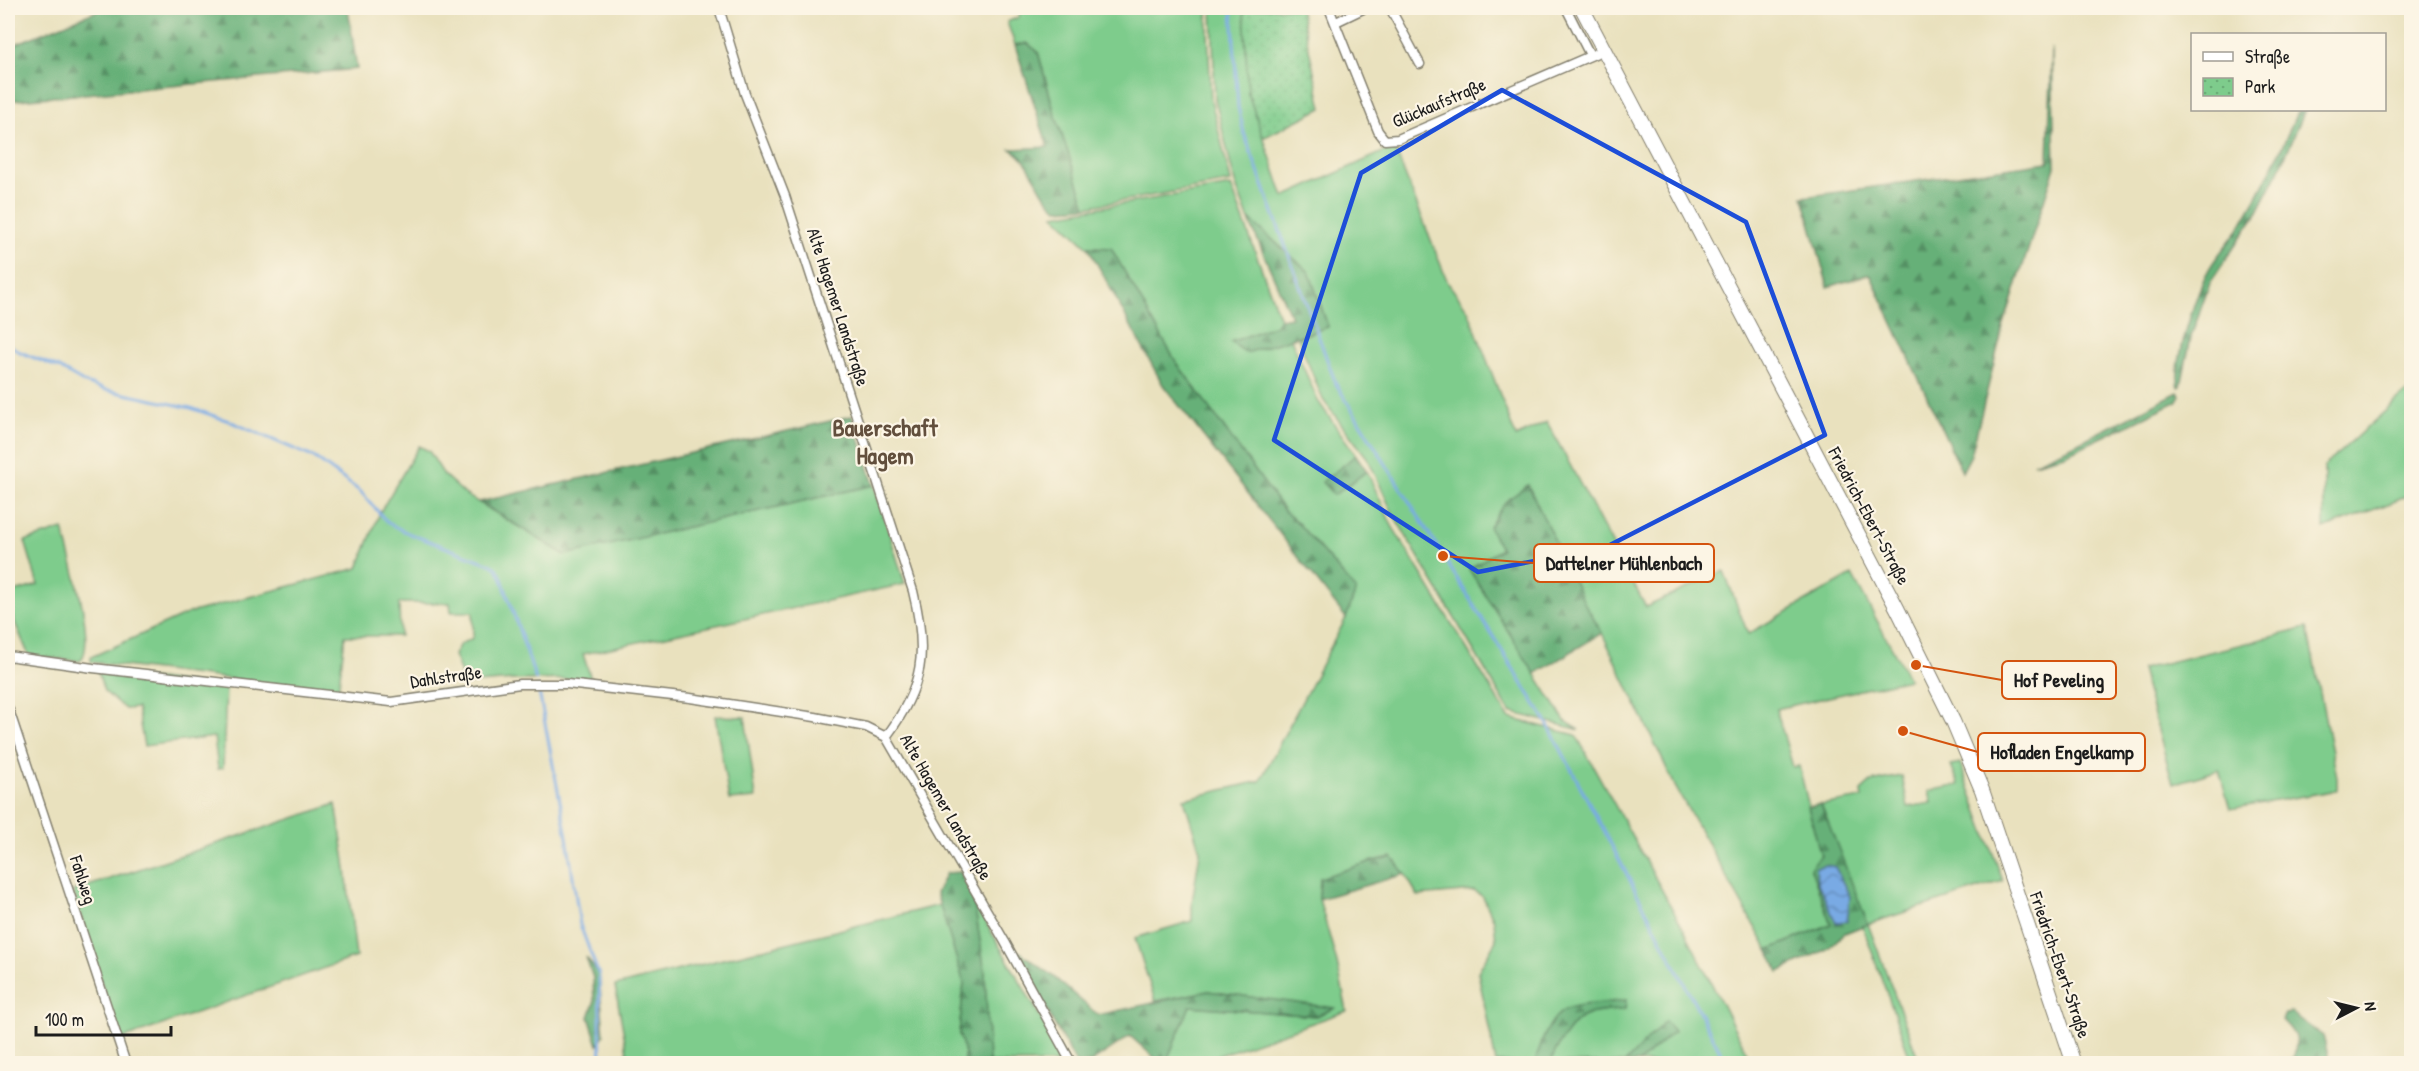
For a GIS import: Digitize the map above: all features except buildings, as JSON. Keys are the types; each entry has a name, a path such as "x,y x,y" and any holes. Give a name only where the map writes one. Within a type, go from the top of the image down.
{"main road":[{"name":"Friedrich-Ebert-Straße","path":"1582,8 1893,601 1953,721 1982,790 2074,1064"}],"street":[{"name":"Alte Hagemer Landstraße","path":"719,8 745,94 785,196 913,591 921,623 922,657 912,697 886,737 1005,942 1072,1064"},
{"name":"Glückaufstraße","path":"1329,8 1378,131 1385,140 1398,139 1604,50"},
{"path":"1335,22 1365,8"},
{"path":"1390,8 1420,64"},
{"path":"1566,8 1590,55"},
{"name":"Dahlstraße","path":"8,656 391,702 520,684 567,684 690,698 815,717 866,727 886,737"},
{"name":"Fahlweg","path":"8,707 126,1064"}],"highlighted area":[{"path":"1502,90 1746,222 1825,435 1606,547 1478,572 1274,440 1361,173"}],"green space":[{"path":"104,8 348,8 357,69 8,101 8,47"},
{"path":"1020,8 1207,8 1211,100 1231,182 1086,207 1054,111 1038,52 1027,43 1015,45 1007,22 1019,17"},
{"path":"1212,8 1244,8 1248,93 1284,197 1394,147 1448,283 1468,310 1516,437 1547,422 1646,607 1724,571 1748,634 1852,575 1909,679 1776,709 1793,767 1799,766 1821,856 1814,862 1811,869 1831,924 1768,950 1676,788 1602,633 1586,606 1501,549 1469,569 1565,721 1580,730 1510,712 1393,514 1368,459 1323,400 1298,338 1328,326 1309,272 1248,218 1235,183 1215,99"},
{"path":"1244,8 1300,8 1322,108 1263,138 1248,92"},
{"path":"1027,43 1038,52 1054,111 1086,207 1057,209 1044,195 1025,161 1011,149 1048,147 1015,45"},
{"path":"2052,49 2055,167 2003,327 1971,455 1962,472 1870,274 1828,287 1803,197 2048,162"},
{"path":"2298,111 2305,111 2279,171 2256,215 2210,283 2191,337 2179,387 2182,346 2204,279 2249,211"},
{"path":"1231,186 1280,319 1276,325 1231,342 1246,353 1291,339 1318,401 1356,455 1323,483 1334,495 1367,471 1392,526 1509,718 1576,735 1688,937 1752,1063 1638,1063 1674,1031 1665,1022 1625,1063 1551,1063 1560,1043 1576,1022 1587,1015 1625,1009 1626,1000 1597,1004 1539,1050 1535,1063 1496,1063 1478,972 1496,940 1494,921 1483,897 1474,891 1418,896 1405,874 1391,857 1320,878 1319,899 1337,963 1347,1011 1220,1055 1182,1063 1167,1060 1190,1006 1316,1016 1333,1009 1208,991 1155,1001 1135,938 1192,921 1192,903 1200,851 1184,799 1260,781 1346,618 1356,590 1297,522 1285,512 1176,362 1111,248 1088,247 1054,215"},
{"path":"1248,218 1309,272 1328,327 1246,353 1231,342 1276,325 1280,319 1291,317"},
{"path":"1088,247 1111,248 1176,362 1285,512 1297,522 1356,590 1346,618 1163,385"},
{"path":"2411,388 2411,495 2324,529 2324,466"},
{"path":"2178,392 2180,395 2176,402 2065,455 2033,463 2072,446"},
{"path":"852,416 874,485 565,555 479,502"},
{"path":"419,446 429,451 444,475 466,495 565,555 874,485 905,584 583,654 591,679 514,680 465,684 454,655 460,644 473,638 473,612 451,612 450,603 399,603 400,636 345,636 338,692 91,662 91,657 189,613 358,568 380,512"},
{"path":"1356,455 1367,471 1334,495 1322,482"},
{"path":"1528,485 1586,606 1602,633 1535,674 1469,569 1501,549 1489,527 1505,502"},
{"path":"63,529 84,619 85,652 80,661 29,656 8,606 8,594 38,585 25,541"},
{"path":"2307,628 2337,777 2337,790 2230,809 2219,770 2173,784 2141,669"},
{"path":"98,672 226,687 223,768 218,769 214,737 144,746 137,708 125,709 104,691"},
{"path":"715,716 745,717 756,798 729,800"},
{"path":"1960,763 2003,881 1868,924 1920,1063 1912,1063 1863,927 1867,924 1821,805 1862,798 1861,791 1871,782 1902,776 1908,807 1932,803 1929,791 1959,785 1951,765"},
{"path":"336,804 356,957 119,1040 73,891"},
{"path":"1821,804 1868,924 1845,933 1827,949 1779,972 1768,950 1831,924 1811,869 1814,862 1821,856 1808,807"},
{"path":"1392,857 1405,874 1319,899 1320,878"},
{"path":"961,872 974,902 985,973 989,1063 963,1063 965,1053 959,1034 964,983 936,893 946,873"},
{"path":"974,902 1067,1063 989,1063 985,973"},
{"path":"940,905 964,983 959,1034 965,1053 963,1063 629,1063 615,986"},
{"path":"1020,952 1054,977 1098,1015 1208,991 1334,1008 1316,1016 1190,1006 1167,1060 1157,1060 1130,1036 1090,1063 1076,1063 1016,955"},
{"path":"586,957 599,974 604,1035 598,1045 589,1017 594,1003 593,978"},
{"path":"1626,1000 1625,1009 1587,1015 1576,1022 1565,1036 1551,1063 1535,1063 1546,1031 1562,1012 1583,1005"},
{"path":"2291,1013 2323,1036 2330,1063 2282,1063 2293,1059 2295,1052 2295,1037 2282,1020 2285,1014"},
{"path":"1665,1021 1674,1031 1638,1063 1625,1063"}],"water":[{"path":"1826,865 1835,867 1850,897 1847,921 1836,923 1817,881 1816,867"}],"waterway":[{"path":"1232,8 1238,107 1244,133 1336,384 1547,723 1727,1064"},
{"path":"8,344 85,383 106,390 191,408 229,421 315,458 361,492 388,523 497,568 536,680"},
{"path":"538,687 567,837 580,925 599,975 601,1064"}],"place":[{"name":"Dattelner Mühlenbach","path":"1443,556"},
{"name":"Hof Peveling","path":"1916,665"},
{"name":"Hofladen Engelkamp","path":"1903,731"}],"district":[{"name":"Bauerschaft Hagem","path":"885,442"}]}
